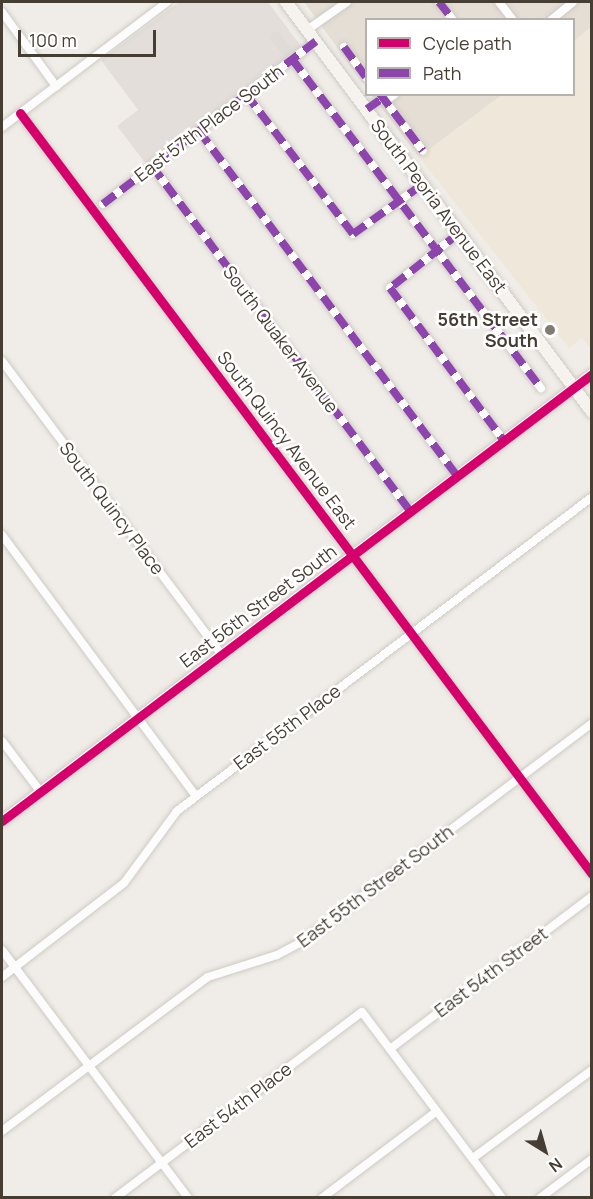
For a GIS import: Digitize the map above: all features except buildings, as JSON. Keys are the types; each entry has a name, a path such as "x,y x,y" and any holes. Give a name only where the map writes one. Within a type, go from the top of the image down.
{"main road":[{"name":"South Peoria Avenue East","path":"286,2 591,412"}],"street":[{"path":"2,127 167,2"},
{"path":"308,30 346,2"},
{"path":"440,2 452,18"},
{"path":"499,2 511,18"},
{"path":"553,18 573,2"},
{"path":"2,12 56,86"},
{"name":"East 57th Place South","path":"103,204 316,41"},
{"path":"344,47 365,76"},
{"name":"South Peoria Avenue East","path":"292,59 398,203 541,388"},
{"path":"246,94 353,234 423,184"},
{"path":"367,109 382,97 423,150"},
{"name":"South Quincy Avenue East","path":"20,113 591,874"},
{"path":"199,131 457,476"},
{"name":"South Quaker Avenue","path":"152,166 410,512"},
{"path":"459,232 390,288 504,441"},
{"name":"South Quincy Place","path":"2,361 222,655"},
{"name":"East 56th Street South","path":"2,821 591,374"},
{"name":"East 55th Place","path":"2,976 124,883 162,828 196,796 591,497"},
{"path":"2,535 196,796"},
{"name":"East 55th Street South","path":"2,1131 208,977 277,955 303,941 591,723"},
{"path":"2,741 40,791"},
{"name":"East 54th Street","path":"390,1049 591,896"},
{"path":"2,950 188,1197"},
{"name":"East 54th Place","path":"115,1197 362,1012 390,1049"},
{"path":"390,1049 502,1197"},
{"path":"473,1158 591,1070"},
{"path":"322,1197 437,1111"},
{"path":"540,1197 591,1159"}],"shaded area":[{"path":"179,2 268,2 301,46 146,164 117,126 138,110 101,60"},
{"path":"304,2 591,2 591,27 575,40 575,18 365,18 365,86"},
{"path":"591,27 591,350 582,338 569,348 419,157 501,96 575,96 575,40"},
{"path":"277,30 293,50 285,57 268,37"},
{"path":"373,96 501,96 419,157"}],"marked path":[{"path":"439,2 451,18"},
{"path":"103,204 316,41"},
{"path":"344,47 365,76"},
{"path":"292,59 541,388"},
{"path":"246,94 353,234 423,184"},
{"path":"382,96 423,151"},
{"path":"367,109 383,98"},
{"path":"199,131 457,476"},
{"path":"152,166 410,511"},
{"path":"459,233 390,288 504,441"}],"cycle path":[{"path":"20,113 592,874"},
{"path":"2,821 592,374"}],"place":[{"name":"56th Street South","path":"550,330"}]}
